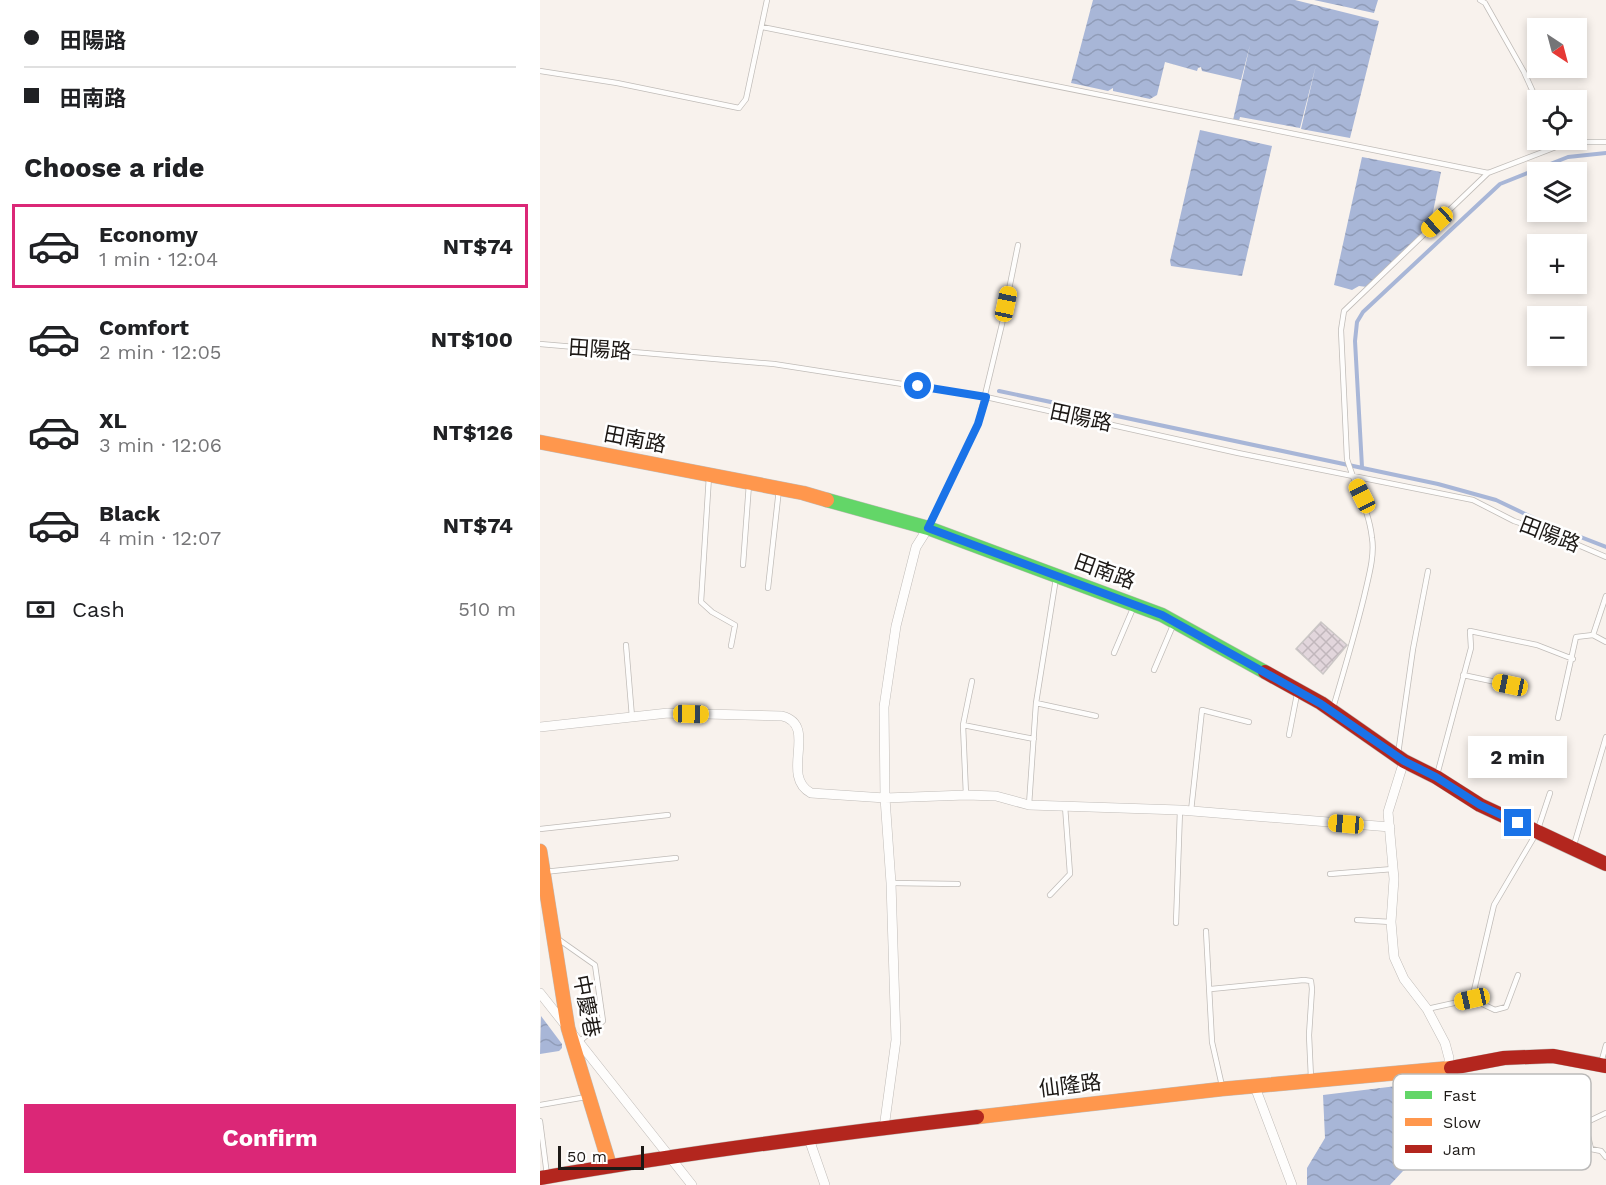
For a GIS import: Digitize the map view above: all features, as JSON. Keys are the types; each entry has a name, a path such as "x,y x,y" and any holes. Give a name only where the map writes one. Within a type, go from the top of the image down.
{"street":[{"name":"田南路","path":"540,442 779,488 928,528 1134,604 1174,621 1298,690 1401,759 1436,777 1480,805 1606,864"},
{"path":"884,1128 896,1040 891,883 885,798 884,707 896,626 916,547 928,528"},
{"path":"540,727 668,713 782,716 791,718 796,724 799,734 797,774 804,789 811,793 885,798 996,796 1029,805 1191,810 1390,827"},
{"path":"1401,759 1388,812 1393,868 1391,922 1394,957 1404,979 1427,1009 1445,1044 1449,1068"},
{"name":"中慶巷","path":"540,851 568,1028 610,1166"},
{"path":"540,993 692,1185"},
{"name":"仙隆路","path":"544,1178 610,1166 884,1128 1222,1089 1449,1068 1504,1058 1553,1056 1603,1066"},
{"path":"1255,1087 1292,1185"},
{"path":"809,1139 825,1185"}],"lane":[{"path":"540,71 617,83 739,108 746,99 767,0"},
{"path":"1480,0 1485,3 1532,90"},
{"path":"762,27 1488,173"},
{"path":"1587,142 1606,142"},
{"path":"1332,711 1352,648 1366,586 1373,539 1362,496 1347,459 1341,330 1344,311 1488,173 1549,150"},
{"path":"928,528 978,424 986,397 1018,245"},
{"name":"田陽路","path":"540,344 774,364 986,397 1238,453 1351,473 1473,500 1514,521 1550,533 1606,557"},
{"path":"709,474 701,602 712,612 735,626 730,646"},
{"path":"743,565 750,482"},
{"path":"768,588 779,488"},
{"path":"1401,759 1413,649 1428,571"},
{"path":"1029,805 1036,703 1056,576"},
{"path":"1593,635 1606,596"},
{"path":"1114,653 1134,604"},
{"path":"1154,670 1174,621"},
{"path":"1436,777 1471,648 1470,631 1537,645 1573,659"},
{"path":"1558,718 1573,659 1576,637 1593,635 1606,642"},
{"path":"626,645 632,717"},
{"path":"1463,675 1510,685"},
{"path":"966,795 963,725 972,681"},
{"path":"1289,735 1298,690"},
{"path":"1036,703 1096,716"},
{"path":"1191,810 1202,710 1249,722"},
{"path":"963,725 1034,739"},
{"path":"1573,848 1606,737"},
{"path":"1472,999 1494,905 1538,832 1550,793"},
{"path":"1050,895 1070,874 1065,806"},
{"path":"1176,923 1180,810"},
{"path":"540,829 668,815"},
{"path":"543,872 676,858"},
{"path":"1330,874 1393,868"},
{"path":"891,883 958,884"},
{"path":"1357,920 1391,922"},
{"path":"1206,931 1211,989 1212,1042 1222,1089"},
{"path":"554,936 595,964 603,1021 579,1042"},
{"path":"1427,1009 1472,999 1495,1010 1506,1007 1518,975"},
{"path":"1211,989 1311,981 1309,1035 1311,1080"},
{"path":"1603,1066 1606,1045"},
{"path":"540,1105 589,1096"},
{"path":"1591,1120 1606,1113"},
{"path":"540,1121 544,1178"},
{"path":"1591,1149 1601,1151 1606,1157"}],"water":[{"path":"1093,0 1295,0 1379,21 1350,138 1301,129 1316,65 1300,128 1240,117 1239,121 1233,120 1250,45 1241,80 1202,71 1201,67 1197,71 1165,62 1157,95 1150,99 1113,91 1113,88 1108,91 1071,83"},
{"path":"1314,0 1378,0 1374,13"},
{"path":"1200,130 1272,146 1242,276 1171,266 1170,261"},
{"path":"1362,157 1441,172 1430,227 1367,287 1359,286 1352,290 1334,285"},
{"path":"541,1016 562,1044 559,1051 540,1054"},
{"path":"1393,1086 1393,1170 1406,1170 1390,1185 1307,1185 1307,1168 1325,1138 1323,1095"}],"building":[{"path":"1321,622 1347,645 1323,674 1296,649"}],"waterway":[{"path":"1362,467 1355,341 1357,322 1363,312 1500,184 1568,157 1606,153"},
{"path":"999,391 1438,484 1496,500 1542,522 1606,547"}],"traffic: fast":[{"path":"827,500 928,528 1162,615 1265,672"}],"traffic: slow":[{"path":"540,442 803,493 827,500"},
{"path":"540,851 568,1028 610,1166"},
{"path":"977,1117 1222,1089 1451,1068"}],"traffic: jam":[{"path":"1265,672 1321,703 1404,761 1436,777 1480,805 1606,864"},
{"path":"1451,1068 1504,1058 1553,1056 1606,1066"},
{"path":"540,1178 649,1160 977,1117"}],"route":[{"path":"918,386 986,397 978,424 928,528 1162,615 1321,704 1404,761 1436,777 1480,805 1518,823"}]}
